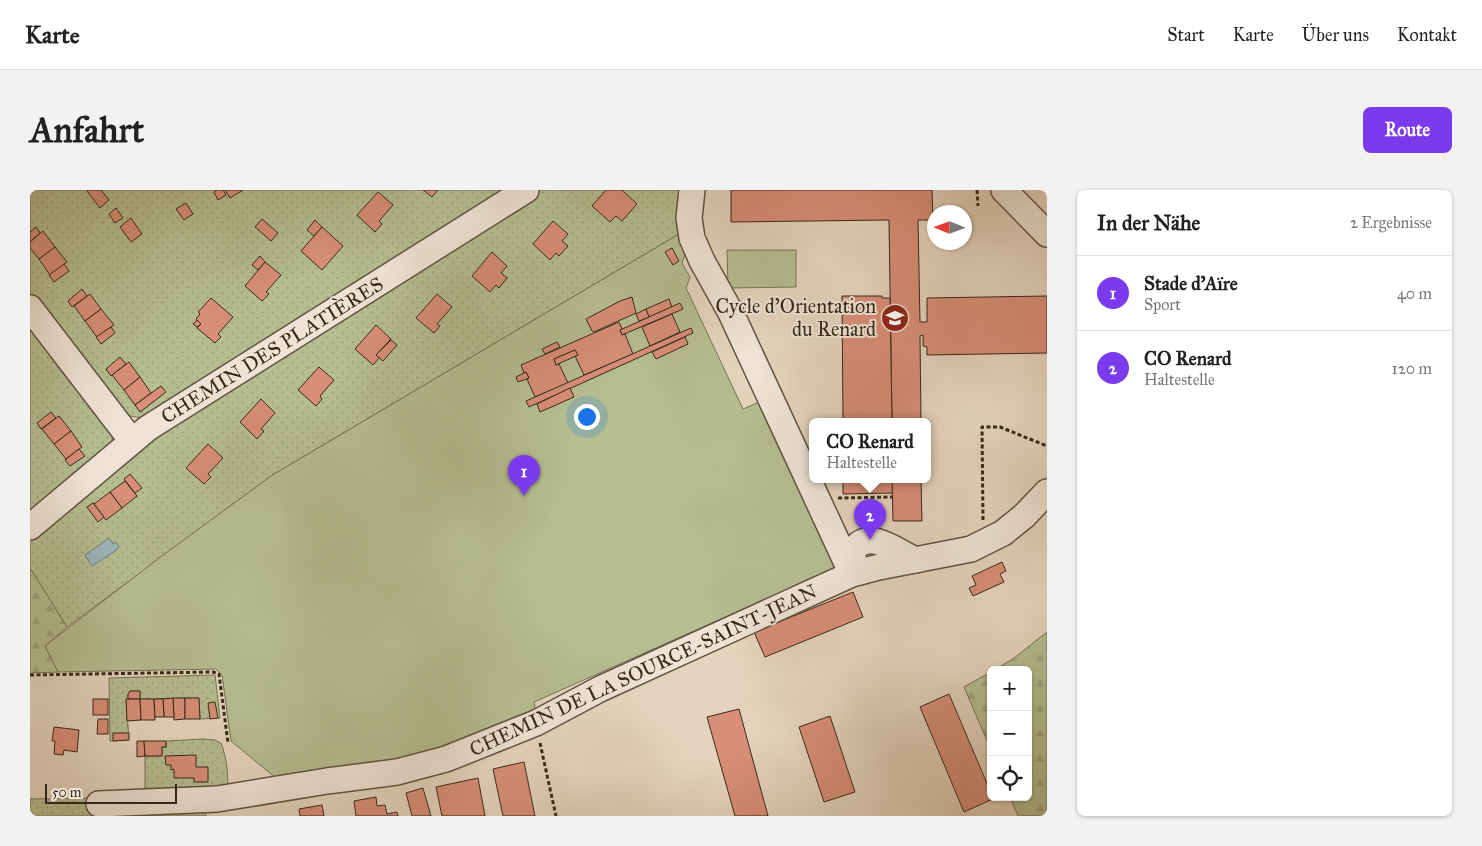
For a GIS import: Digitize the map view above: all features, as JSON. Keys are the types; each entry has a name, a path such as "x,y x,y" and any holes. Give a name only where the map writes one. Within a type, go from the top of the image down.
{"street":[{"name":"CHEMIN DES PLATIÈRES","path":"30,527 148,428 526,190"},
{"path":"692,190 689,218 692,238 809,476"},
{"path":"1004,190 1047,234"},
{"path":"30,308 132,441"},
{"path":"813,483 856,573"},
{"name":"CHEMIN DE LA SOURCE-SAINT-JEAN","path":"99,804 217,799 345,778 396,772 462,753 536,723 608,685 856,573 971,549 988,542 1024,516 1047,492"}],"path":[{"path":"977,190 978,206"},
{"path":"983,518 982,427 1000,427 1047,446"},
{"path":"838,498 892,497"},
{"path":"30,675 213,672 219,674 228,743"},
{"path":"536,723 556,816"}],"green space":[{"path":"30,190 511,190 147,419 120,414 30,294"},
{"path":"541,190 685,190 681,223 677,229 679,234 271,476 67,627 30,568 30,534 136,445"},
{"path":"679,234 686,251 682,263 690,277 686,288 743,409 762,401 836,568 534,702 536,712 438,752 400,762 277,779 231,741 222,675 216,669 58,672 45,646 159,558 271,476"},
{"path":"727,250 796,250 796,287 728,288"},
{"path":"30,321 113,431 111,452 30,520"},
{"path":"30,568 67,627 45,646 58,672 30,673"},
{"path":"1047,632 1047,816 1018,816 1012,801 1032,801 1032,666 1001,666 1013,659"},
{"path":"987,674 987,741 964,687"},
{"path":"215,675 220,718 200,719 199,698 140,699 140,691 130,691 126,699 129,740 110,741 109,678"},
{"path":"215,740 221,743 227,768 227,793 145,795 145,756 162,756 162,747 166,747 166,741"},
{"path":"93,798 94,816 30,816 30,799"},
{"path":"204,807 206,816 110,816"}],"water":[{"path":"109,538 113,544 116,542 119,546 118,549 92,566 85,555"}],"building":[{"path":"88,190 101,190 109,200 100,208"},
{"path":"223,190 226,195 218,200 214,192"},
{"path":"225,190 243,190 230,198"},
{"path":"423,190 438,190 432,197"},
{"path":"606,190 622,190 637,204 622,221 616,216 610,222 592,206"},
{"path":"731,190 932,190 932,205 927,205 927,220 918,220 920,322 927,322 927,298 1047,296 1047,353 927,355 927,347 923,346 923,335 920,336 921,418 892,418 889,220 731,222"},
{"path":"378,192 393,205 379,221 382,224 375,232 357,215"},
{"path":"186,203 193,214 184,220 176,209"},
{"path":"116,208 123,218 115,223 109,214"},
{"path":"131,218 142,234 131,242 120,227"},
{"path":"262,219 278,233 271,241 255,227"},
{"path":"315,220 322,227 314,236 307,230"},
{"path":"553,221 568,234 562,241 568,246 559,256 556,253 550,260 533,244"},
{"path":"36,227 40,233 30,242 30,232"},
{"path":"322,227 343,246 322,270 301,251"},
{"path":"43,231 55,247 39,259 30,248 30,242"},
{"path":"55,247 67,262 50,275 39,259"},
{"path":"672,248 679,261 673,265 665,252"},
{"path":"492,252 507,266 501,273 507,278 499,288 496,285 490,292 472,276"},
{"path":"260,256 265,262 258,270 252,265"},
{"path":"265,262 281,275 266,292 269,294 262,301 245,286"},
{"path":"64,264 69,271 54,282 49,275"},
{"path":"82,289 87,296 72,307 68,301"},
{"path":"90,294 101,309 85,321 74,306"},
{"path":"437,294 452,307 437,324 440,326 434,333 416,318"},
{"path":"842,296 882,296 882,298 890,298 892,418 843,418"},
{"path":"632,297 636,313 594,332 592,331 586,319 620,301"},
{"path":"211,298 233,317 218,334 221,337 215,343 197,328 201,324 196,319 200,314 198,312"},
{"path":"669,299 672,307 649,317 646,309"},
{"path":"680,303 683,309 622,335 620,330"},
{"path":"101,309 114,325 97,337 85,321"},
{"path":"646,309 649,317 639,321 636,314"},
{"path":"672,314 680,332 650,346 642,327"},
{"path":"197,320 201,324 197,327 193,324"},
{"path":"619,322 622,335 625,334 633,354 584,375 575,356 578,355 575,350 554,359 556,365 559,364 568,383 535,397 527,379 529,378 526,372 524,373 521,365"},
{"path":"376,325 391,339 376,355 379,358 373,365 355,349"},
{"path":"111,327 115,333 101,344 96,337"},
{"path":"691,328 693,333 529,407 526,401"},
{"path":"685,337 688,344 656,359 652,352"},
{"path":"391,340 397,345 383,361 376,355"},
{"path":"557,342 560,347 545,354 542,349"},
{"path":"575,350 578,355 556,365 554,359"},
{"path":"120,357 126,364 111,376 106,369"},
{"path":"129,362 140,377 124,390 112,375"},
{"path":"319,367 334,380 320,396 322,399 316,406 298,390"},
{"path":"526,372 529,378 518,382 516,377"},
{"path":"140,377 151,393 135,405 124,390"},
{"path":"161,386 166,392 140,412 135,405"},
{"path":"570,388 574,397 540,412 537,404"},
{"path":"261,399 275,413 261,429 264,431 257,439 240,422"},
{"path":"51,412 56,418 41,429 37,423"},
{"path":"59,416 71,431 54,444 42,429"},
{"path":"71,431 82,447 66,459 54,444"},
{"path":"208,444 223,458 208,474 211,477 204,484 186,468"},
{"path":"79,449 85,456 70,466 65,460"},
{"path":"130,474 142,488 135,493 124,479"},
{"path":"125,481 137,496 122,508 110,492"},
{"path":"843,483 892,483 893,493 843,494"},
{"path":"892,483 921,483 922,521 893,521"},
{"path":"110,492 122,508 106,520 94,504"},
{"path":"93,503 104,517 98,522 87,507"},
{"path":"1002,562 1006,571 1000,574 1004,582 973,596 969,588 976,585 972,576"},
{"path":"853,592 863,617 765,657 754,632"},
{"path":"130,691 140,691 140,699 128,699"},
{"path":"949,694 987,784 987,801 989,801 964,812 920,707"},
{"path":"173,698 185,698 185,719 174,720"},
{"path":"173,698 174,717 164,717 163,699"},
{"path":"185,698 199,698 200,719 185,719"},
{"path":"93,699 108,699 108,715 93,715"},
{"path":"126,699 140,699 141,720 127,721"},
{"path":"140,699 154,699 155,720 141,720"},
{"path":"154,699 163,699 164,717 155,717"},
{"path":"215,702 218,718 210,719 208,703"},
{"path":"739,709 768,816 735,816 707,717"},
{"path":"830,716 855,792 824,802 799,727"},
{"path":"98,719 108,719 108,734 97,734"},
{"path":"54,727 79,730 77,752 64,750 63,755 54,754 55,741 52,741"},
{"path":"113,733 129,733 129,740 113,741"},
{"path":"137,741 144,741 145,756 137,757"},
{"path":"144,741 166,741 166,747 162,747 162,756 145,756"},
{"path":"196,755 196,767 208,767 208,782 194,782 194,778 174,778 174,769 171,770 171,765 166,765 165,756"},
{"path":"524,762 535,816 503,816 493,769"},
{"path":"478,778 485,816 442,816 436,787"},
{"path":"423,788 431,816 412,816 406,793"},
{"path":"376,797 377,806 385,805 387,814 397,812 398,816 356,816 354,801"},
{"path":"322,805 324,816 300,816 299,809"}],"place":[{"name":"Cycle d'Orientation du Renard","path":"895,318"},
{"name":"Stade d'Aïre","path":"524,496"},
{"name":"CO Renard","path":"870,540"}]}
